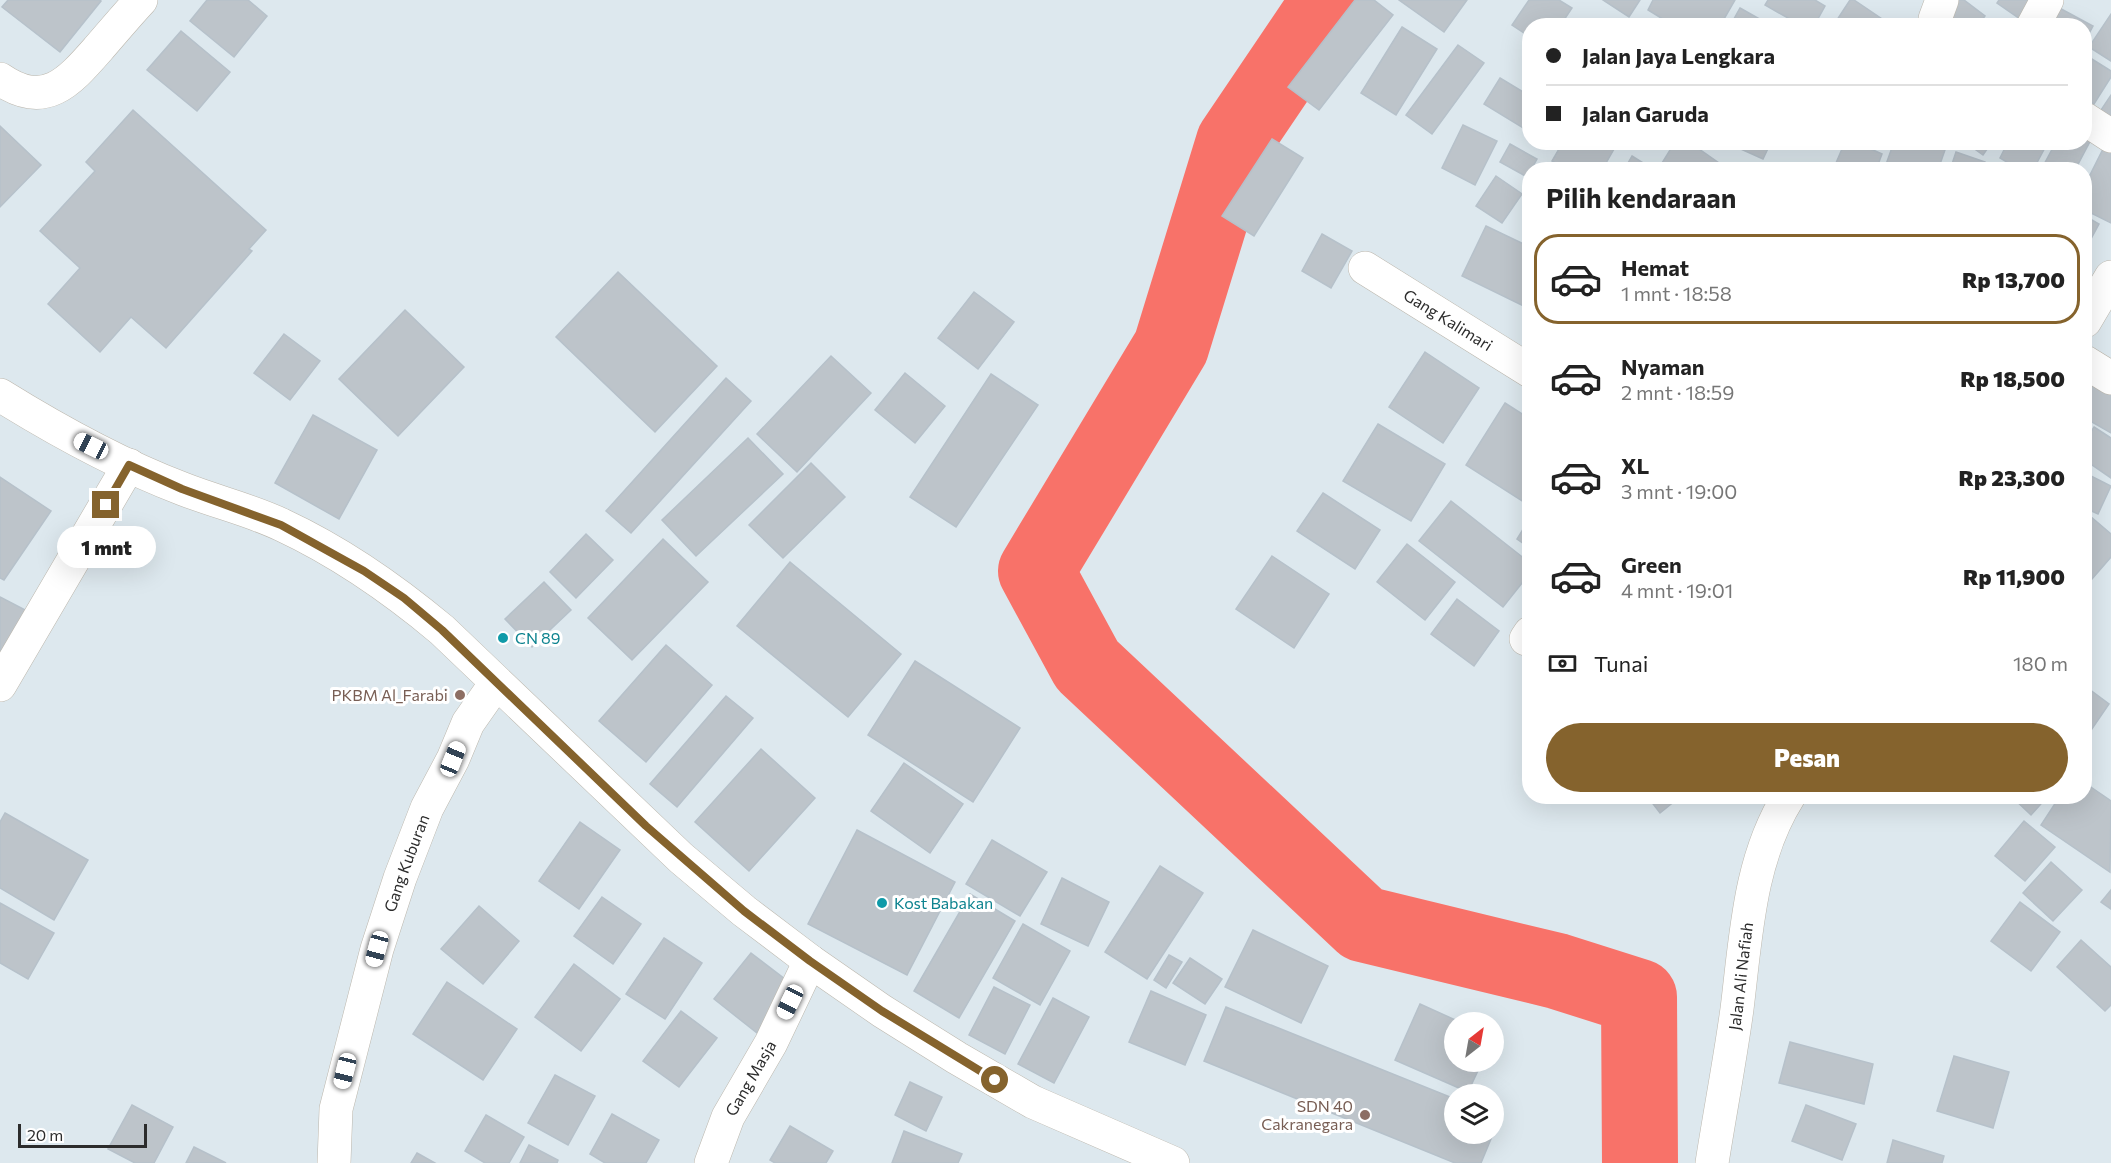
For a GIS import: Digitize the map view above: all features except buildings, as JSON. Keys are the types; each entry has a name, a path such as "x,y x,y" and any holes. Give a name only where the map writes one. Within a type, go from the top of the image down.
{"street":[{"path":"0,79 24,91 43,91 61,86 76,75 141,0"},
{"path":"1935,18 1942,0"},
{"path":"2037,18 2047,0"},
{"path":"2092,124 2111,136"},
{"name":"Gang Kalimari","path":"1365,268 1522,366"},
{"path":"2092,309 2111,278"},
{"path":"2092,366 2111,378"},
{"path":"0,395 72,437 129,465 182,489 281,525 364,571 404,598 442,630 681,858 744,911 810,961 920,1034 1033,1102 1173,1163"},
{"path":"0,685 129,465"},
{"name":"Gang Kuburan","path":"334,1163 336,1109 377,949 400,878 427,808 453,759 468,723 496,683"},
{"name":"Jalan Ali Nafiah","path":"1712,1163 1737,1009 1745,929 1764,845 1784,804"},
{"name":"Gang Masja","path":"711,1163 728,1117 771,1043 810,961"}],"waterway":[{"path":"1330,0 1234,142 1171,347 1036,571 1087,665 1363,924 1557,971 1639,997 1640,1163"}],"place":[{"name":"CN 89","path":"503,638"},
{"name":"PKBM Al_Farabi","path":"460,695"},
{"name":"Kost Babakan","path":"882,903"},
{"name":"SDN 40 Cakranegara","path":"1365,1115"}],"route":[{"path":"106,505 129,465 182,489 281,525 364,571 404,598 442,630 629,810 744,911 882,1011 995,1080"}]}
